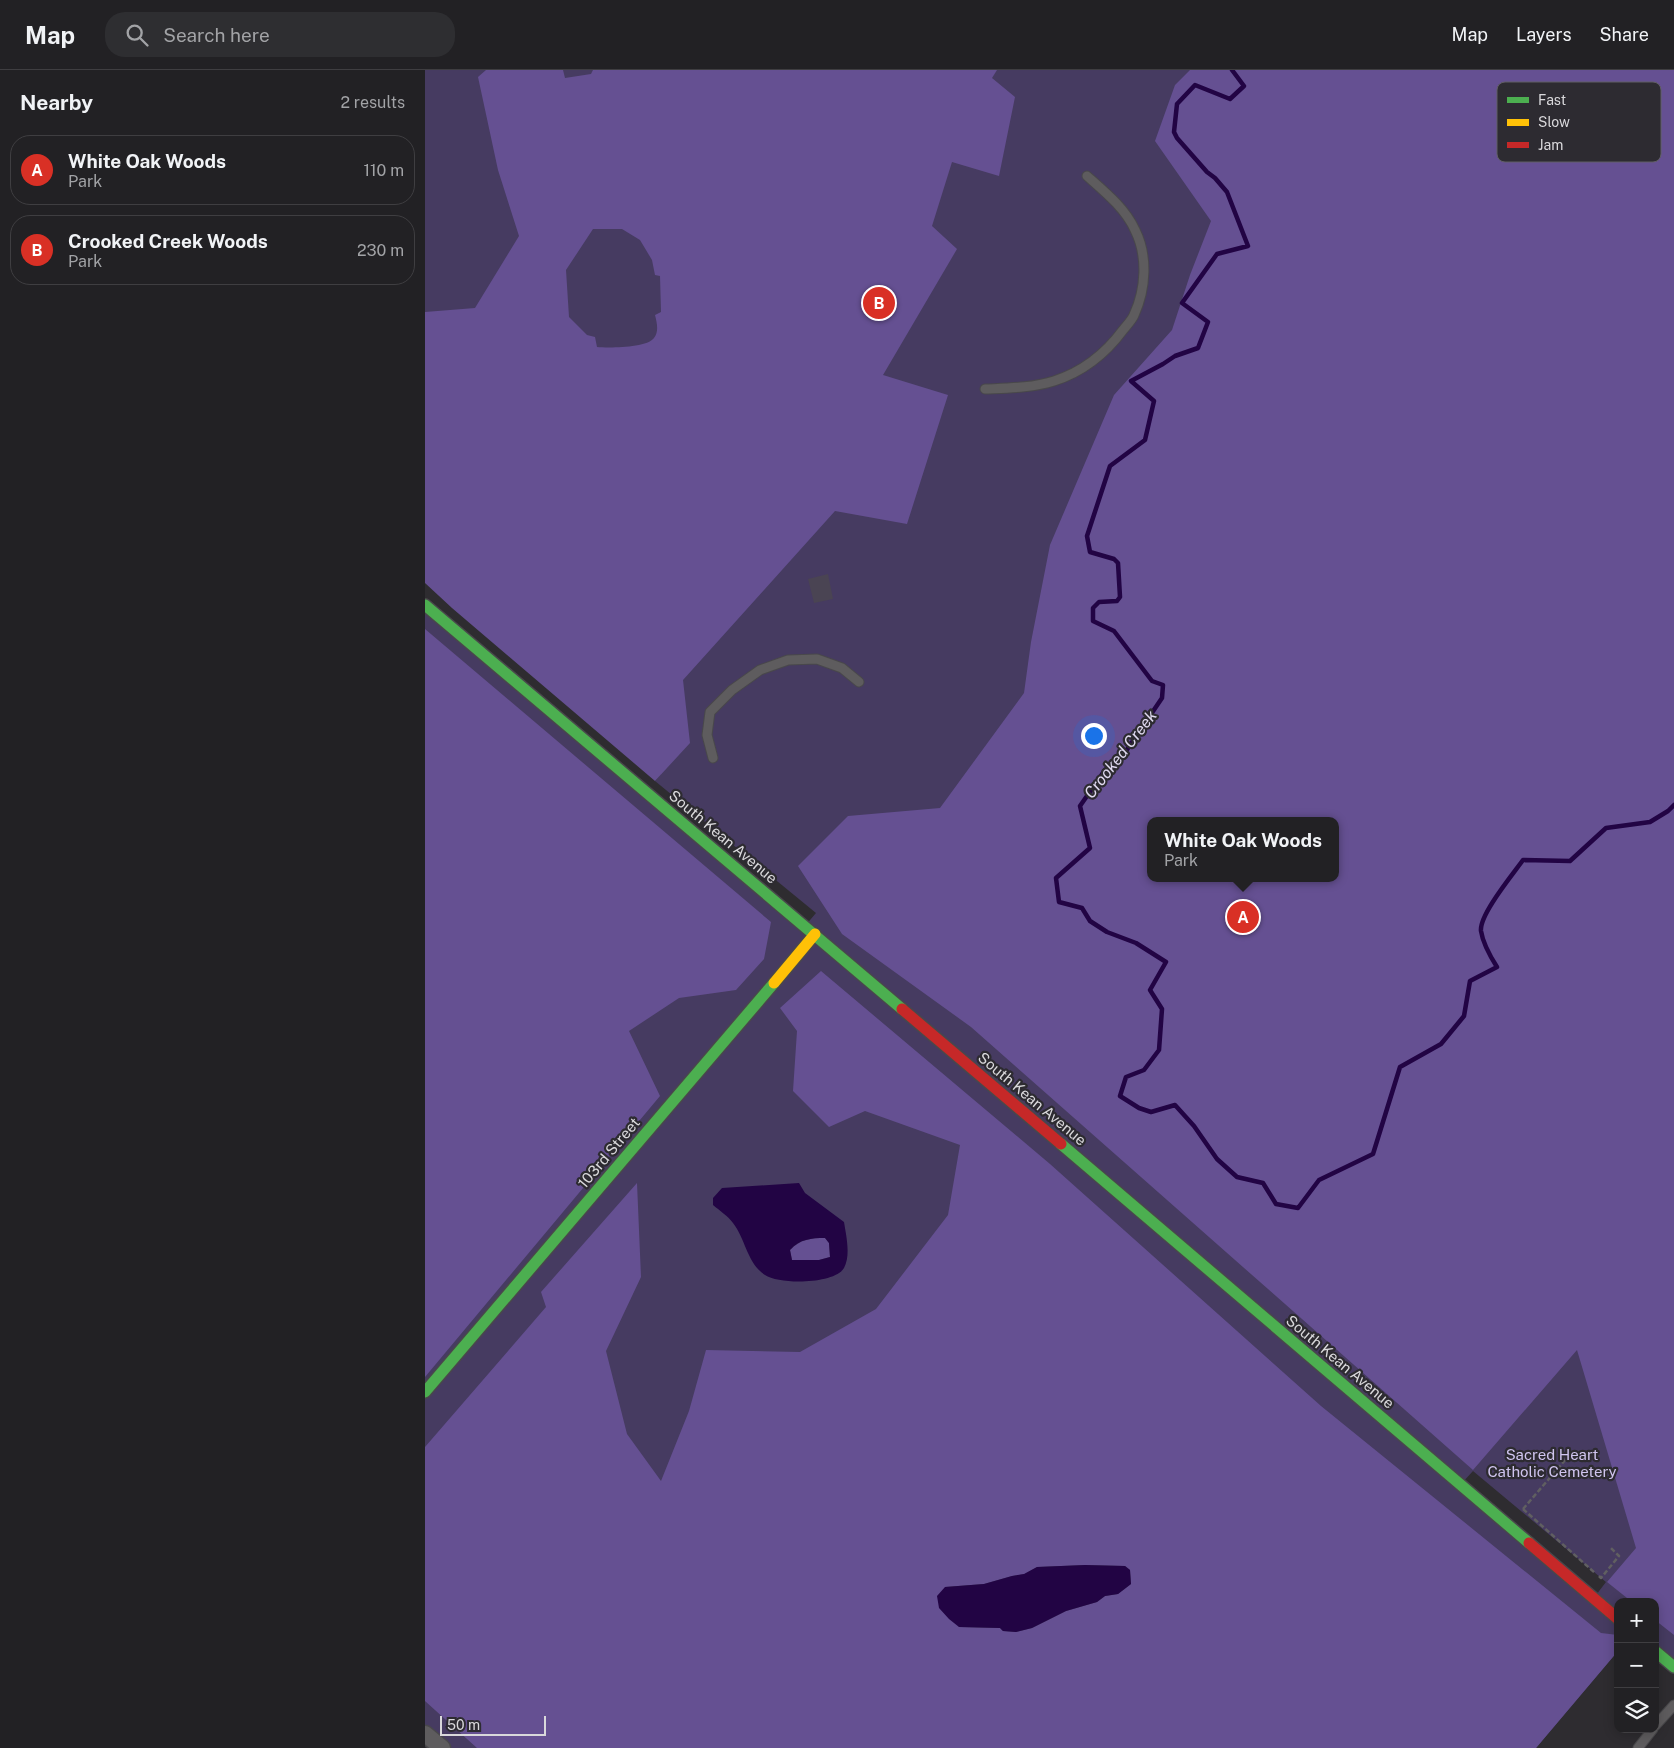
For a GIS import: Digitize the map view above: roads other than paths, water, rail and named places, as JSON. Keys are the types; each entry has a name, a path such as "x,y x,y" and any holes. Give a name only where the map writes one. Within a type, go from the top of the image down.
{"street":[{"name":"South Kean Avenue","path":"425,604 1614,1616"},
{"name":"103rd Street","path":"425,1392 815,934"},
{"path":"1659,1654 1674,1667"},
{"path":"425,1734 441,1748"}],"lane":[{"path":"985,389 1025,386 1054,381 1086,366 1111,346 1134,316 1144,286 1143,254 1135,229 1119,205 1087,176"},
{"path":"713,758 707,735 710,712 732,690 760,670 788,660 817,658 842,668 859,682"},
{"path":"1659,1722 1674,1705"},
{"path":"1638,1748 1650,1733"}],"waterway":[{"name":"Crooked Creek","path":"1232,70 1244,86 1230,99 1195,85 1177,104 1174,132 1177,138 1207,172 1227,192 1248,246 1217,254 1182,303 1208,322 1198,348 1175,356 1131,381 1154,401 1145,440 1110,466 1087,536 1090,552 1114,559 1118,563 1120,597 1117,601 1099,602 1093,608 1093,621 1114,631 1152,681 1163,685 1162,698 1124,754 1105,770 1080,806 1090,848 1056,878 1059,902 1082,908 1090,921 1107,932 1136,943 1166,962 1150,990 1162,1009 1159,1050 1144,1070 1126,1077 1120,1096 1139,1108 1151,1112 1175,1105 1194,1126 1217,1159 1237,1177 1263,1183 1276,1204 1298,1208 1319,1180 1373,1154 1400,1067 1441,1044 1464,1016 1470,981 1497,967 1483,941 1482,924 1497,895 1523,860 1570,861 1606,828 1650,822 1674,805"}],"place":[{"name":"Crooked Creek Woods","path":"879,303"},
{"name":"White Oak Woods","path":"1243,917"}],"park label":[{"name":"Sacred Heart Catholic Cemetery","path":"1552,1464"}]}
